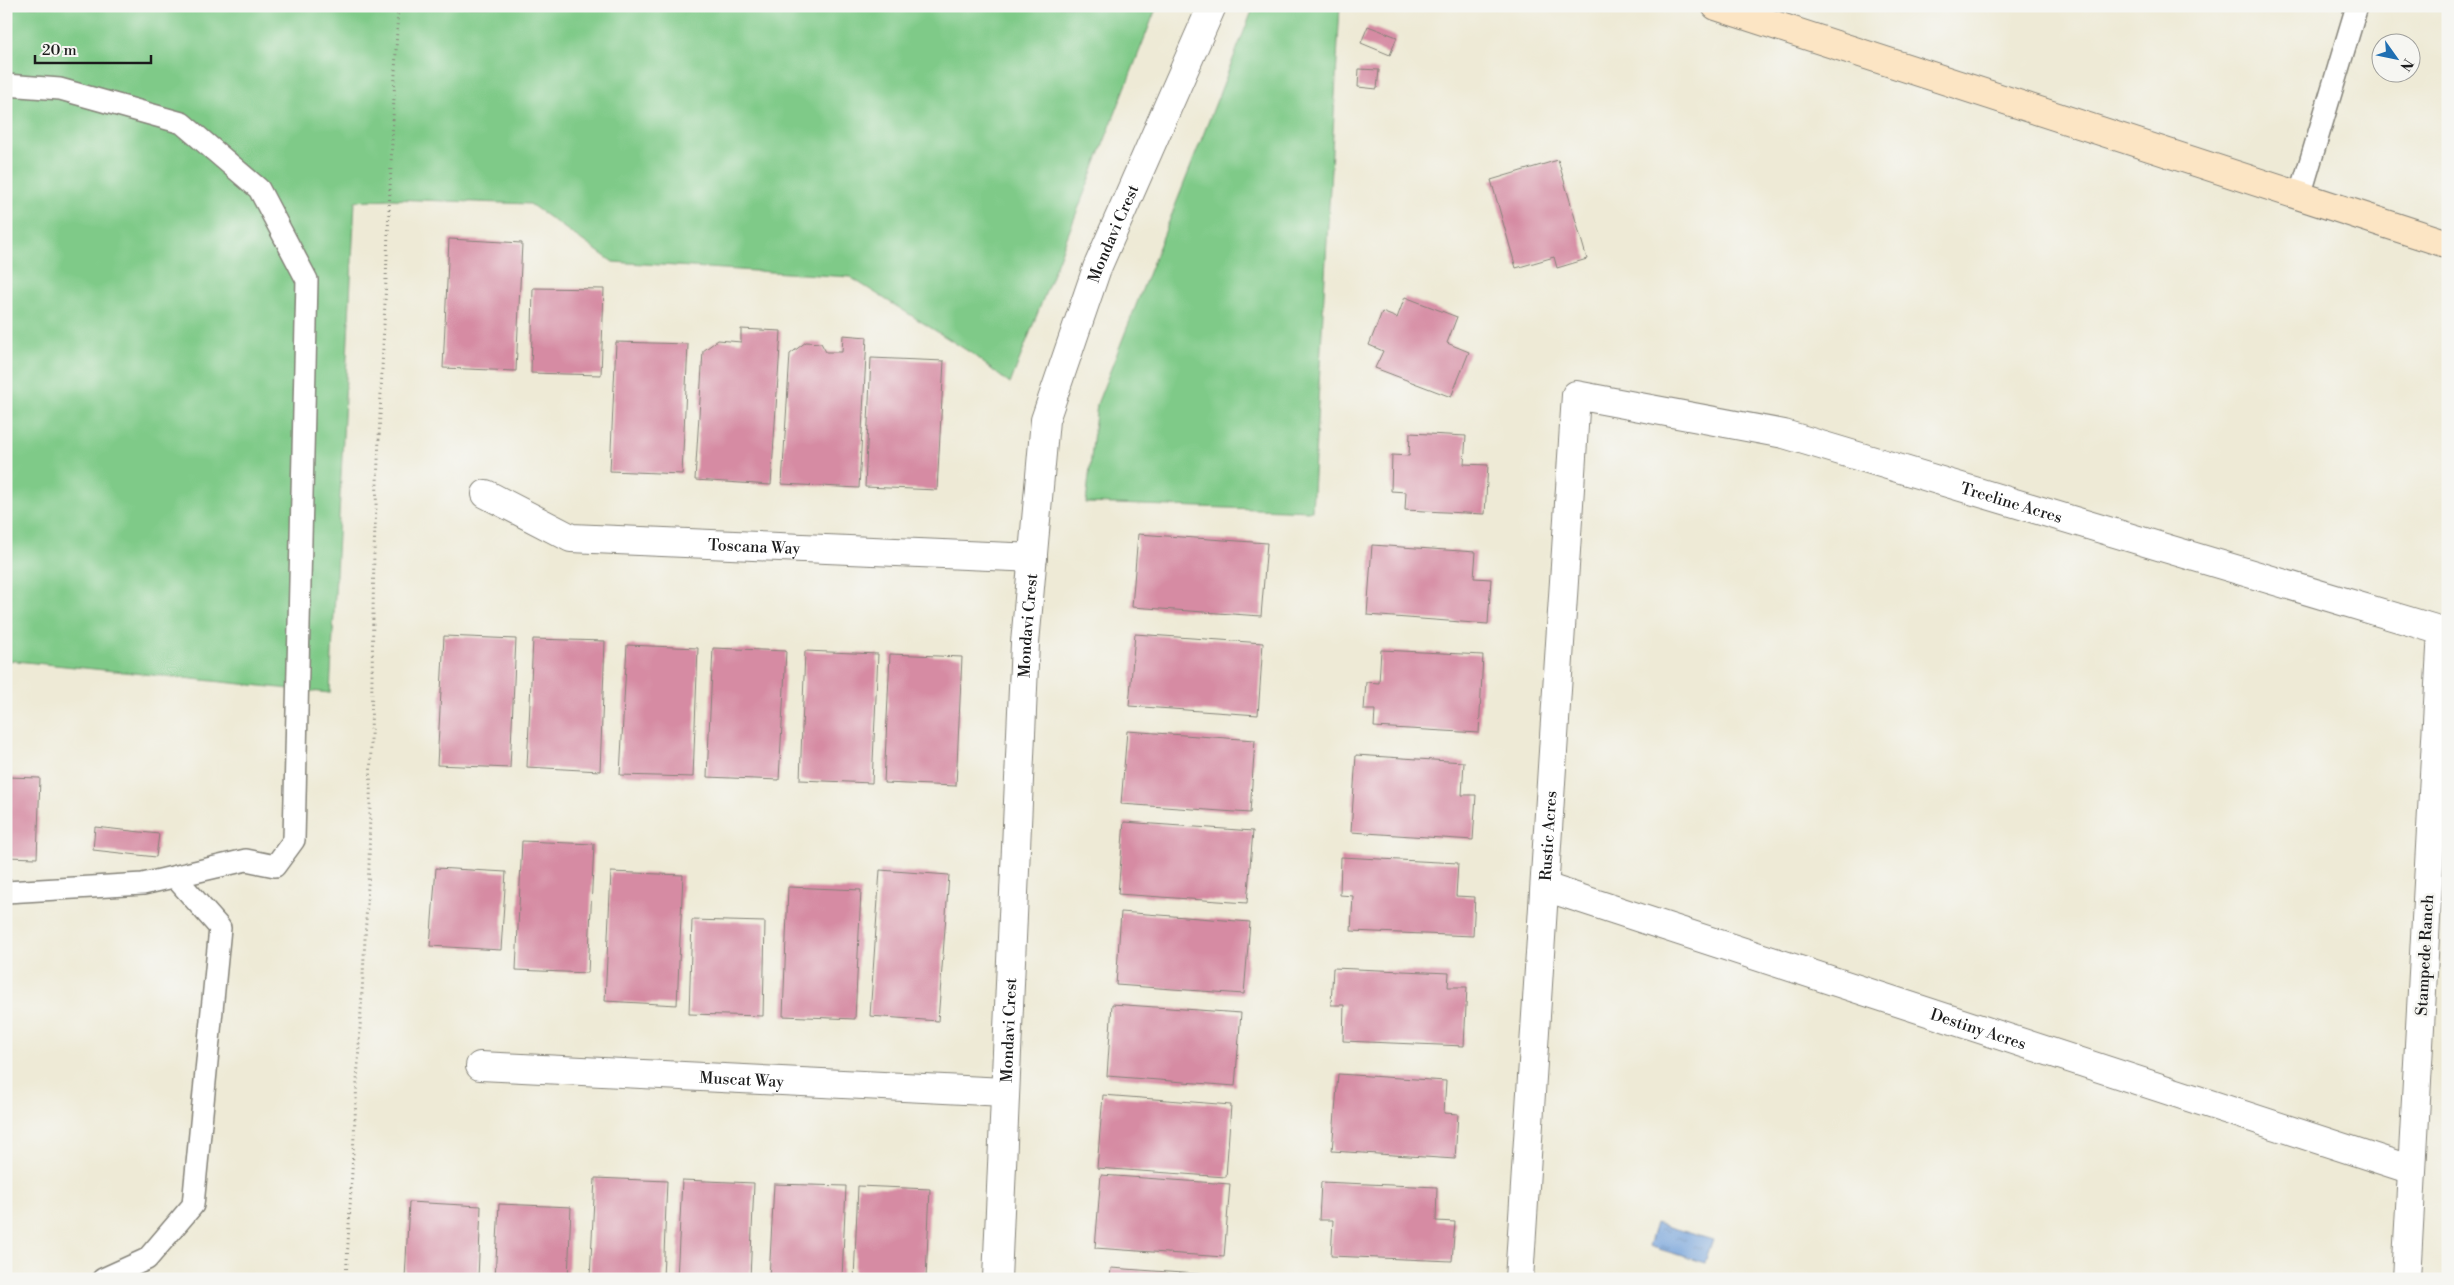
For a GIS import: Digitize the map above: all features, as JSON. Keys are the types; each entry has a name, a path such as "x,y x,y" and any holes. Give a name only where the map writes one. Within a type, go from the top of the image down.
{"main road":[{"path":"1716,6 2448,244"}],"street":[{"name":"Mondavi Crest","path":"997,1279 1025,643 1045,420 1097,268 1212,6"},
{"name":"Treeline Acres","path":"1576,395 1784,434 2442,631"},
{"name":"Rustic Acres","path":"1519,1279 1576,395"},
{"name":"Toscana Way","path":"486,494 571,538 1033,558"},
{"name":"Stampede Ranch","path":"2406,1279 2442,631"},
{"name":"Destiny Acres","path":"1545,887 2412,1170"},
{"name":"Muscat Way","path":"480,1066 1005,1092"}],"lane":[{"path":"2300,196 2357,6"},
{"path":"6,85 60,89 182,123 259,189 308,280 294,840 275,866 246,860 143,884 6,892"},
{"path":"103,1279 147,1260 193,1205 220,928 175,877"}],"path":[{"path":"346,1279 368,867 374,551 398,6"}],"green space":[{"path":"6,6 1157,6 1010,384 971,353 850,277 613,262 530,204 390,199 355,201 330,693 6,660"},
{"path":"1254,6 1340,6 1312,511 1086,503 1097,404"}],"water":[{"path":"1656,1223 1713,1240 1705,1263 1649,1246"}],"building":[{"path":"1368,26 1397,37 1390,55 1361,43"},
{"path":"1359,69 1379,70 1377,89 1358,87"},
{"path":"1558,160 1587,259 1557,268 1554,257 1516,268 1491,180"},
{"path":"449,239 522,243 516,371 443,368"},
{"path":"533,288 604,289 601,375 531,373"},
{"path":"1405,297 1457,317 1447,343 1469,352 1451,397 1375,368 1383,351 1369,345 1382,312 1397,318"},
{"path":"741,329 781,331 771,485 695,480 703,351 718,340 741,342"},
{"path":"843,335 867,337 859,488 782,484 790,354 806,342 821,343 826,352 842,352"},
{"path":"616,342 688,344 682,474 610,471"},
{"path":"871,358 944,361 937,490 865,487"},
{"path":"1410,433 1466,436 1464,464 1488,465 1485,514 1405,510 1406,492 1391,491 1392,455 1409,456"},
{"path":"1138,534 1267,543 1261,616 1132,607"},
{"path":"1372,545 1476,552 1474,578 1491,579 1488,624 1367,615"},
{"path":"1135,634 1263,643 1258,715 1129,706"},
{"path":"444,636 516,639 510,768 437,765"},
{"path":"533,639 605,641 600,771 527,767"},
{"path":"627,645 698,648 693,777 620,775"},
{"path":"713,648 786,651 779,780 707,777"},
{"path":"1381,650 1483,655 1479,733 1374,727 1375,710 1364,710 1366,682 1379,683"},
{"path":"805,651 878,654 872,783 800,780"},
{"path":"890,654 962,657 956,786 884,783"},
{"path":"1127,731 1255,740 1250,813 1121,804"},
{"path":"1356,755 1464,762 1462,795 1476,795 1473,840 1351,832"},
{"path":"6,777 40,778 37,858 6,857"},
{"path":"1124,822 1253,831 1247,903 1118,894"},
{"path":"95,827 159,834 156,857 93,850"},
{"path":"522,841 594,844 588,973 516,970"},
{"path":"1341,857 1458,863 1456,896 1475,897 1473,936 1351,931 1353,896 1340,895"},
{"path":"436,868 506,872 501,950 430,946"},
{"path":"880,870 949,875 938,1021 870,1016"},
{"path":"611,872 683,875 677,1005 605,1001"},
{"path":"788,887 861,890 855,1019 783,1016"},
{"path":"1121,912 1250,922 1244,994 1116,985"},
{"path":"692,920 765,922 763,1016 689,1014"},
{"path":"1333,968 1449,973 1448,987 1467,987 1464,1046 1343,1041 1344,1005 1331,1005"},
{"path":"1112,1004 1241,1013 1235,1086 1107,1076"},
{"path":"1338,1074 1446,1081 1444,1113 1458,1114 1455,1159 1332,1151"},
{"path":"1103,1095 1231,1105 1226,1177 1097,1168"},
{"path":"1101,1175 1230,1184 1224,1257 1095,1248"},
{"path":"595,1178 667,1181 663,1279 590,1279"},
{"path":"682,1180 754,1183 750,1279 677,1279"},
{"path":"1321,1182 1437,1187 1436,1221 1455,1222 1452,1261 1331,1256 1333,1220 1319,1220"},
{"path":"774,1184 846,1186 842,1279 769,1279"},
{"path":"858,1186 930,1189 926,1279 854,1279"},
{"path":"409,1202 481,1206 478,1279 405,1279"},
{"path":"499,1204 571,1207 568,1279 495,1279"},
{"path":"1111,1268 1240,1277 1240,1279 1110,1279"}]}
